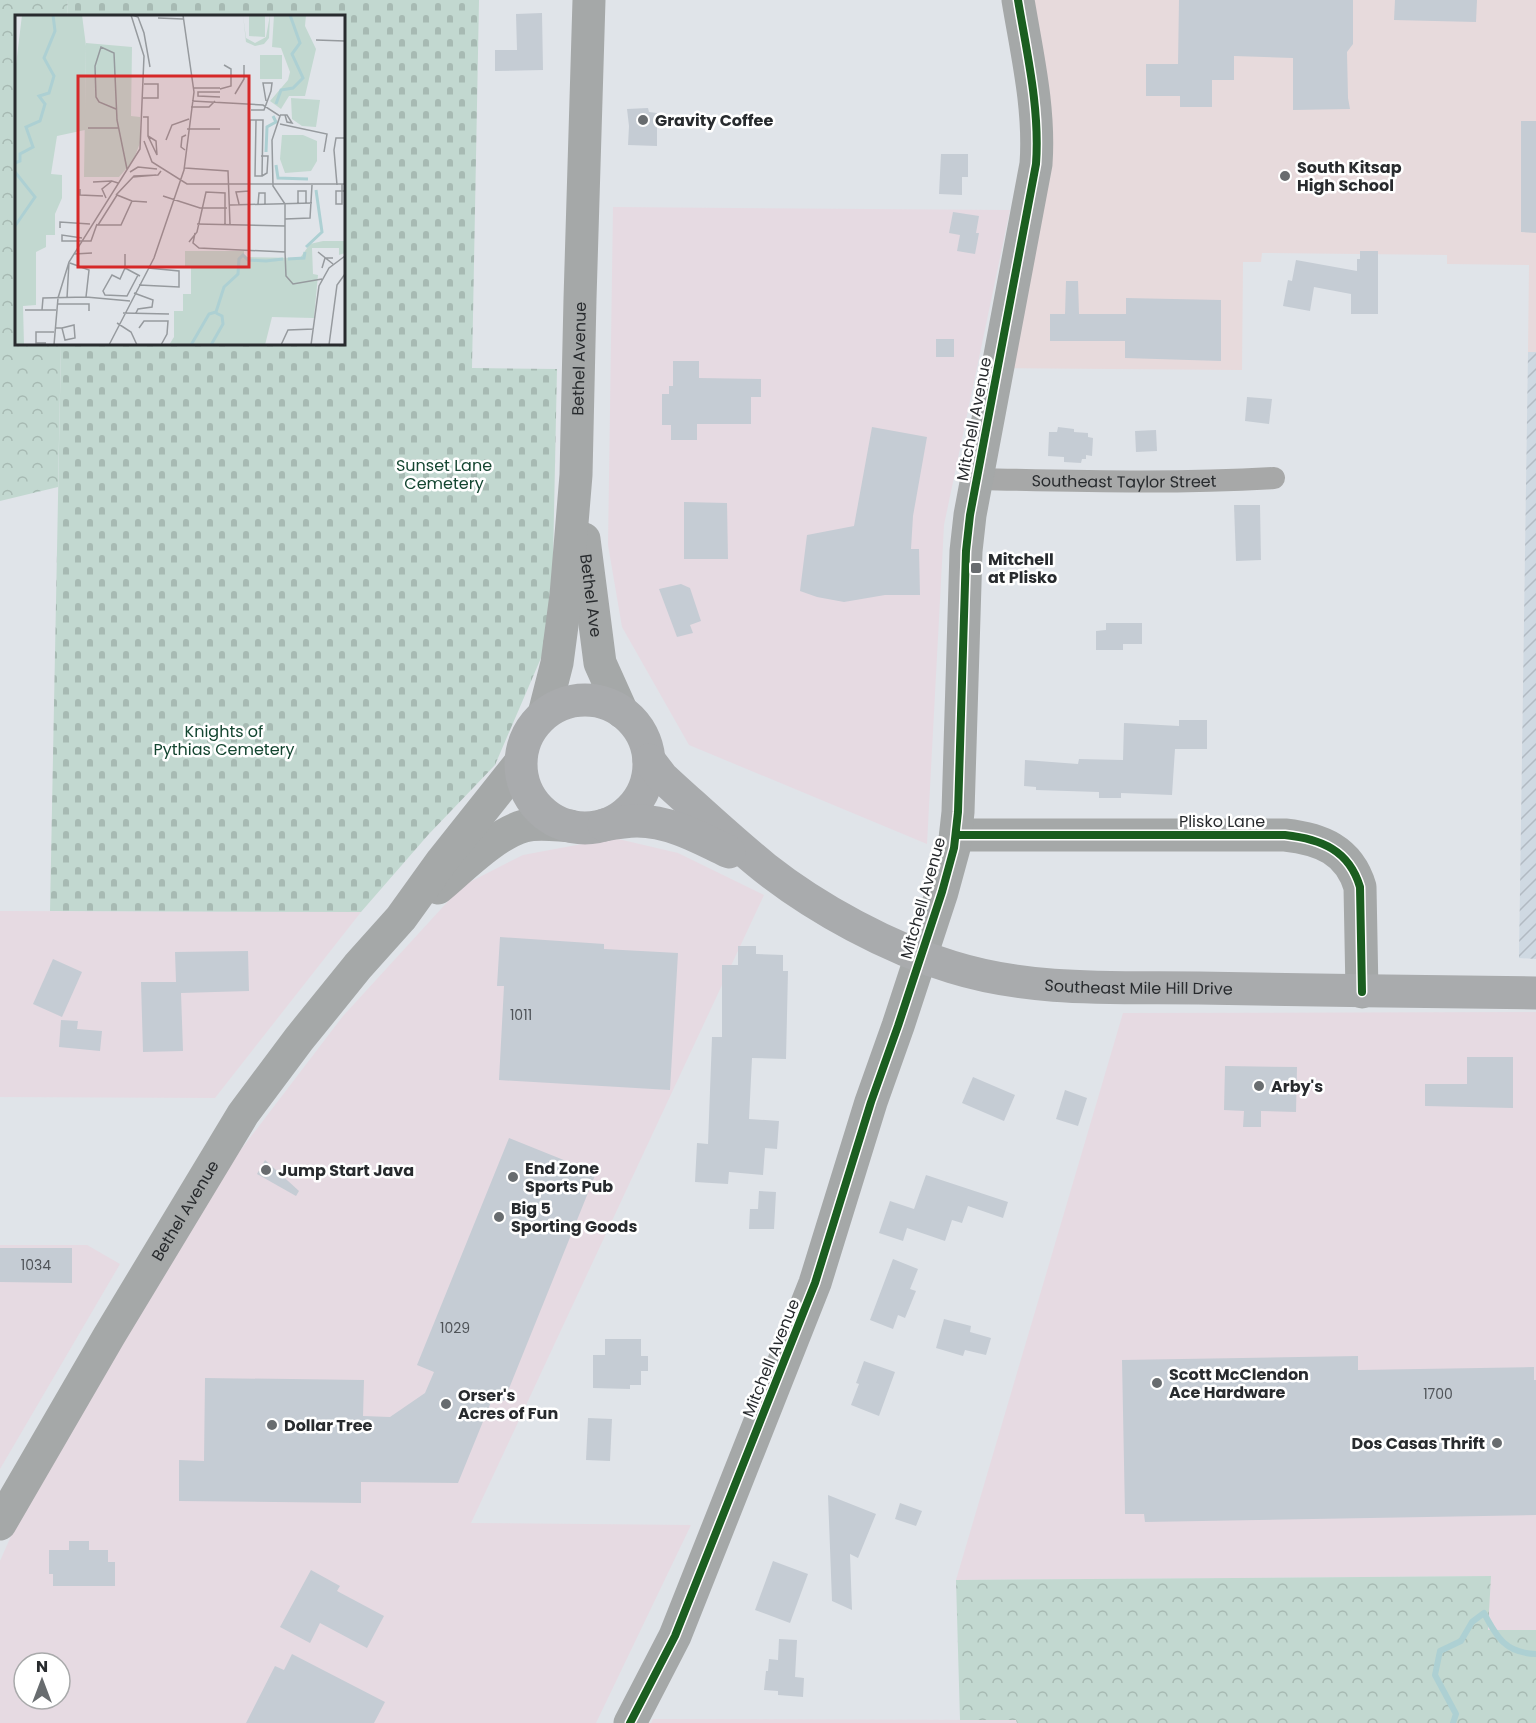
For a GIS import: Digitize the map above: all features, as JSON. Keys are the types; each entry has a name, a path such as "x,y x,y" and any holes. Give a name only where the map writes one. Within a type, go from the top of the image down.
{"main road":[{"path":"591,700 607,704 622,712 640,733 649,760 643,789 636,802 614,820 585,826 554,820 529,796 523,780 520,763 522,749 534,724 544,714 574,701 591,700"},
{"name":"Southeast Mile Hill Drive","path":"649,760 668,783 766,869 856,927 950,967 1018,983 1084,987 1536,993"},
{"name":"Southeast Mile Hill Drive","path":"585,826 635,821 653,822 688,832 766,869"}],"street":[{"name":"Bethel Avenue","path":"544,714 557,663 566,596 576,475 589,0"},
{"name":"Mitchell Avenue","path":"630,1723 675,1636 815,1283 871,1102 942,892 956,834 966,551 976,479 1036,164 1034,95 1018,0"},
{"name":"Bethel Ave","path":"576,475 600,663 622,712"},
{"name":"Southeast Taylor Street","path":"976,479 1134,483 1274,478"},
{"name":"Bethel Avenue","path":"401,918 442,861 520,763"},
{"name":"Bethel Avenue","path":"0,1524 109,1336 237,1123 280,1063 372,948 401,918 509,832 538,824 585,826"},
{"name":"Plisko Lane","path":"956,834 1285,835 1311,840 1335,850 1345,858 1356,875 1360,887 1362,992"}],"shaded area":[{"name":"South Kitsap High School","path":"1018,0 1536,0 1536,352 1528,352 1529,265 1447,264 1447,255 1262,253 1261,262 1243,262 1242,370 997,368 1032,187"},
{"path":"613,207 1010,210 944,525 927,844 689,745 622,627 608,545"},
{"path":"1528,352 1536,352 1536,959 1519,958"},
{"path":"614,838 678,853 764,895 471,1523 691,1525 596,1723 0,1723 0,1561 15,1527 223,1173 343,1016 462,886 523,855"},
{"path":"0,911 361,912 215,1098 0,1097"},
{"path":"1536,1012 1536,1630 1487,1630 1490,1576 956,1580 1123,1013"},
{"path":"0,1245 87,1245 120,1264 0,1469"},
{"path":"653,1719 1017,1720 1017,1723 651,1723"}],"green space":[{"path":"0,0 68,0 67,15 15,15 15,345 61,345 58,487 0,501"},
{"path":"68,0 479,0 472,368 557,369 552,609 544,651 495,765 428,835 361,912 50,911 61,345 345,345 345,15 67,15"},
{"path":"1491,1576 1488,1630 1536,1630 1536,1723 1017,1723 1016,1720 960,1720 956,1580"}],"building":[{"path":"1179,0 1353,0 1353,44 1347,52 1350,109 1293,110 1293,58 1234,56 1234,80 1212,80 1212,107 1180,107 1180,96 1146,96 1146,64 1178,64"},
{"path":"1395,0 1477,0 1476,22 1394,20"},
{"path":"542,13 543,70 495,71 495,50 517,50 516,14"},
{"name":"Gravity Coffee","path":"648,108 649,112 657,113 657,146 628,145 627,109"},
{"path":"1521,121 1536,121 1536,233 1521,232"},
{"path":"941,154 968,154 968,177 962,177 962,195 939,194"},
{"path":"953,212 979,216 975,254 957,251 960,235 949,233"},
{"path":"1360,251 1378,251 1378,314 1351,314 1351,294 1314,287 1310,311 1283,306 1288,280 1292,281 1296,260 1357,271"},
{"path":"1066,281 1078,281 1079,314 1126,314 1126,298 1221,300 1221,361 1125,358 1125,341 1050,341 1050,314 1065,314"},
{"path":"936,339 954,339 954,357 936,357"},
{"path":"673,361 699,361 699,378 761,379 761,397 751,397 751,424 697,424 697,440 671,440 671,425 662,425 662,394 669,394 669,386 673,386"},
{"path":"1247,397 1272,399 1269,424 1245,421"},
{"path":"872,427 927,437 913,516 911,549 919,549 920,595 885,595 844,602 800,591 807,535 854,526"},
{"path":"1058,427 1088,433 1088,437 1093,438 1092,456 1086,455 1086,459 1082,459 1081,463 1064,462 1064,457 1048,456 1049,432 1057,432"},
{"path":"1156,430 1157,451 1136,452 1135,431"},
{"path":"684,502 727,503 728,559 684,559"},
{"path":"1234,505 1260,505 1261,560 1236,561"},
{"path":"681,584 690,588 701,621 690,625 693,633 677,637 659,589"},
{"path":"1106,623 1142,623 1142,644 1123,644 1123,650 1096,650 1096,631 1106,630"},
{"path":"1179,720 1207,720 1207,749 1175,749 1172,795 1121,793 1121,798 1099,798 1099,792 1036,790 1036,787 1024,786 1025,760 1078,764 1079,759 1123,760 1124,723 1179,726"},
{"path":"500,937 604,944 604,949 678,953 670,1090 499,1080 504,986 497,986"},
{"path":"738,946 756,946 756,954 783,955 783,971 788,971 786,1059 752,1058 749,1119 779,1121 777,1149 765,1148 763,1175 729,1172 728,1184 695,1182 697,1143 708,1144 712,1037 722,1037 722,965 738,965"},
{"path":"248,951 249,991 181,993 183,1051 143,1052 141,982 176,982 175,952"},
{"path":"53,959 82,972 62,1017 33,1004"},
{"path":"61,1020 78,1021 77,1029 102,1031 100,1051 59,1047"},
{"path":"1467,1057 1513,1057 1513,1108 1425,1106 1425,1084 1467,1084"},
{"path":"1225,1066 1297,1067 1296,1112 1261,1111 1261,1127 1243,1127 1244,1111 1224,1110"},
{"path":"973,1077 1015,1095 1004,1121 962,1103"},
{"path":"1065,1090 1087,1098 1078,1126 1056,1119"},
{"path":"509,1138 596,1173 504,1401 493,1397 458,1483 361,1482 361,1503 179,1501 179,1460 204,1461 205,1378 364,1380 363,1416 390,1417 425,1393 434,1372 417,1365"},
{"path":"265,1160 299,1191 296,1196 257,1174"},
{"path":"926,1175 1008,1202 1003,1218 968,1206 962,1223 952,1220 945,1241 907,1228 903,1241 879,1233 890,1201 914,1209"},
{"path":"759,1191 776,1192 774,1229 749,1229 750,1209 758,1209"},
{"path":"0,1248 72,1248 72,1283 0,1282"},
{"path":"893,1259 918,1269 910,1289 916,1291 905,1318 898,1315 893,1329 870,1320"},
{"path":"944,1319 971,1326 970,1332 991,1338 986,1355 965,1350 963,1356 936,1348"},
{"path":"605,1339 641,1339 641,1356 648,1356 648,1371 641,1371 641,1385 630,1385 630,1389 593,1388 593,1355 605,1355"},
{"path":"1358,1356 1358,1370 1534,1367 1534,1380 1536,1380 1536,1515 1145,1522 1144,1514 1125,1514 1122,1360"},
{"path":"864,1361 895,1372 879,1416 851,1405"},
{"path":"588,1418 612,1419 610,1461 586,1460"},
{"path":"828,1495 876,1514 858,1558 850,1554 852,1610 832,1601"},
{"path":"900,1503 922,1511 916,1526 895,1519"},
{"path":"69,1541 89,1541 89,1550 108,1550 108,1562 115,1562 115,1586 53,1586 53,1574 49,1574 49,1550 69,1550"},
{"path":"773,1561 808,1574 790,1623 755,1610"},
{"path":"311,1570 340,1586 337,1591 384,1616 367,1648 320,1623 310,1643 280,1627"},
{"path":"779,1639 797,1640 795,1677 804,1678 803,1697 778,1695 778,1691 764,1690 769,1659 778,1660"},
{"path":"292,1654 385,1702 374,1723 246,1723 275,1666 284,1670"}],"waterway":[{"path":"1453,1723 1456,1714 1435,1675 1440,1651 1461,1641 1472,1622 1484,1613 1498,1637 1510,1647 1517,1651 1536,1654"}],"cycle path":[{"path":"630,1723 675,1636 815,1283 871,1102 942,892 954,848 958,812 966,551 970,515 1036,164 1034,102 1018,0"},
{"path":"956,835 1285,835 1322,843 1341,855 1349,864 1360,887 1362,992"}],"place":[{"name":"Gravity Coffee","path":"643,120"},
{"name":"South Kitsap High School","path":"1285,176"},
{"name":"Mitchell at Plisko","path":"976,568"},
{"name":"Arby's","path":"1259,1086"},
{"name":"Jump Start Java","path":"266,1170"},
{"name":"End Zone Sports Pub","path":"513,1177"},
{"name":"Big 5 Sporting Goods","path":"499,1217"},
{"name":"Scott McClendon Ace Hardware","path":"1157,1383"},
{"name":"Orser's Acres of Fun","path":"446,1404"},
{"name":"Dollar Tree","path":"272,1425"},
{"name":"Dos Casas Thrift","path":"1497,1443"}],"park label":[{"name":"Sunset Lane Cemetery","path":"444,474"},
{"name":"Knights of Pythias Cemetery","path":"224,740"}]}
